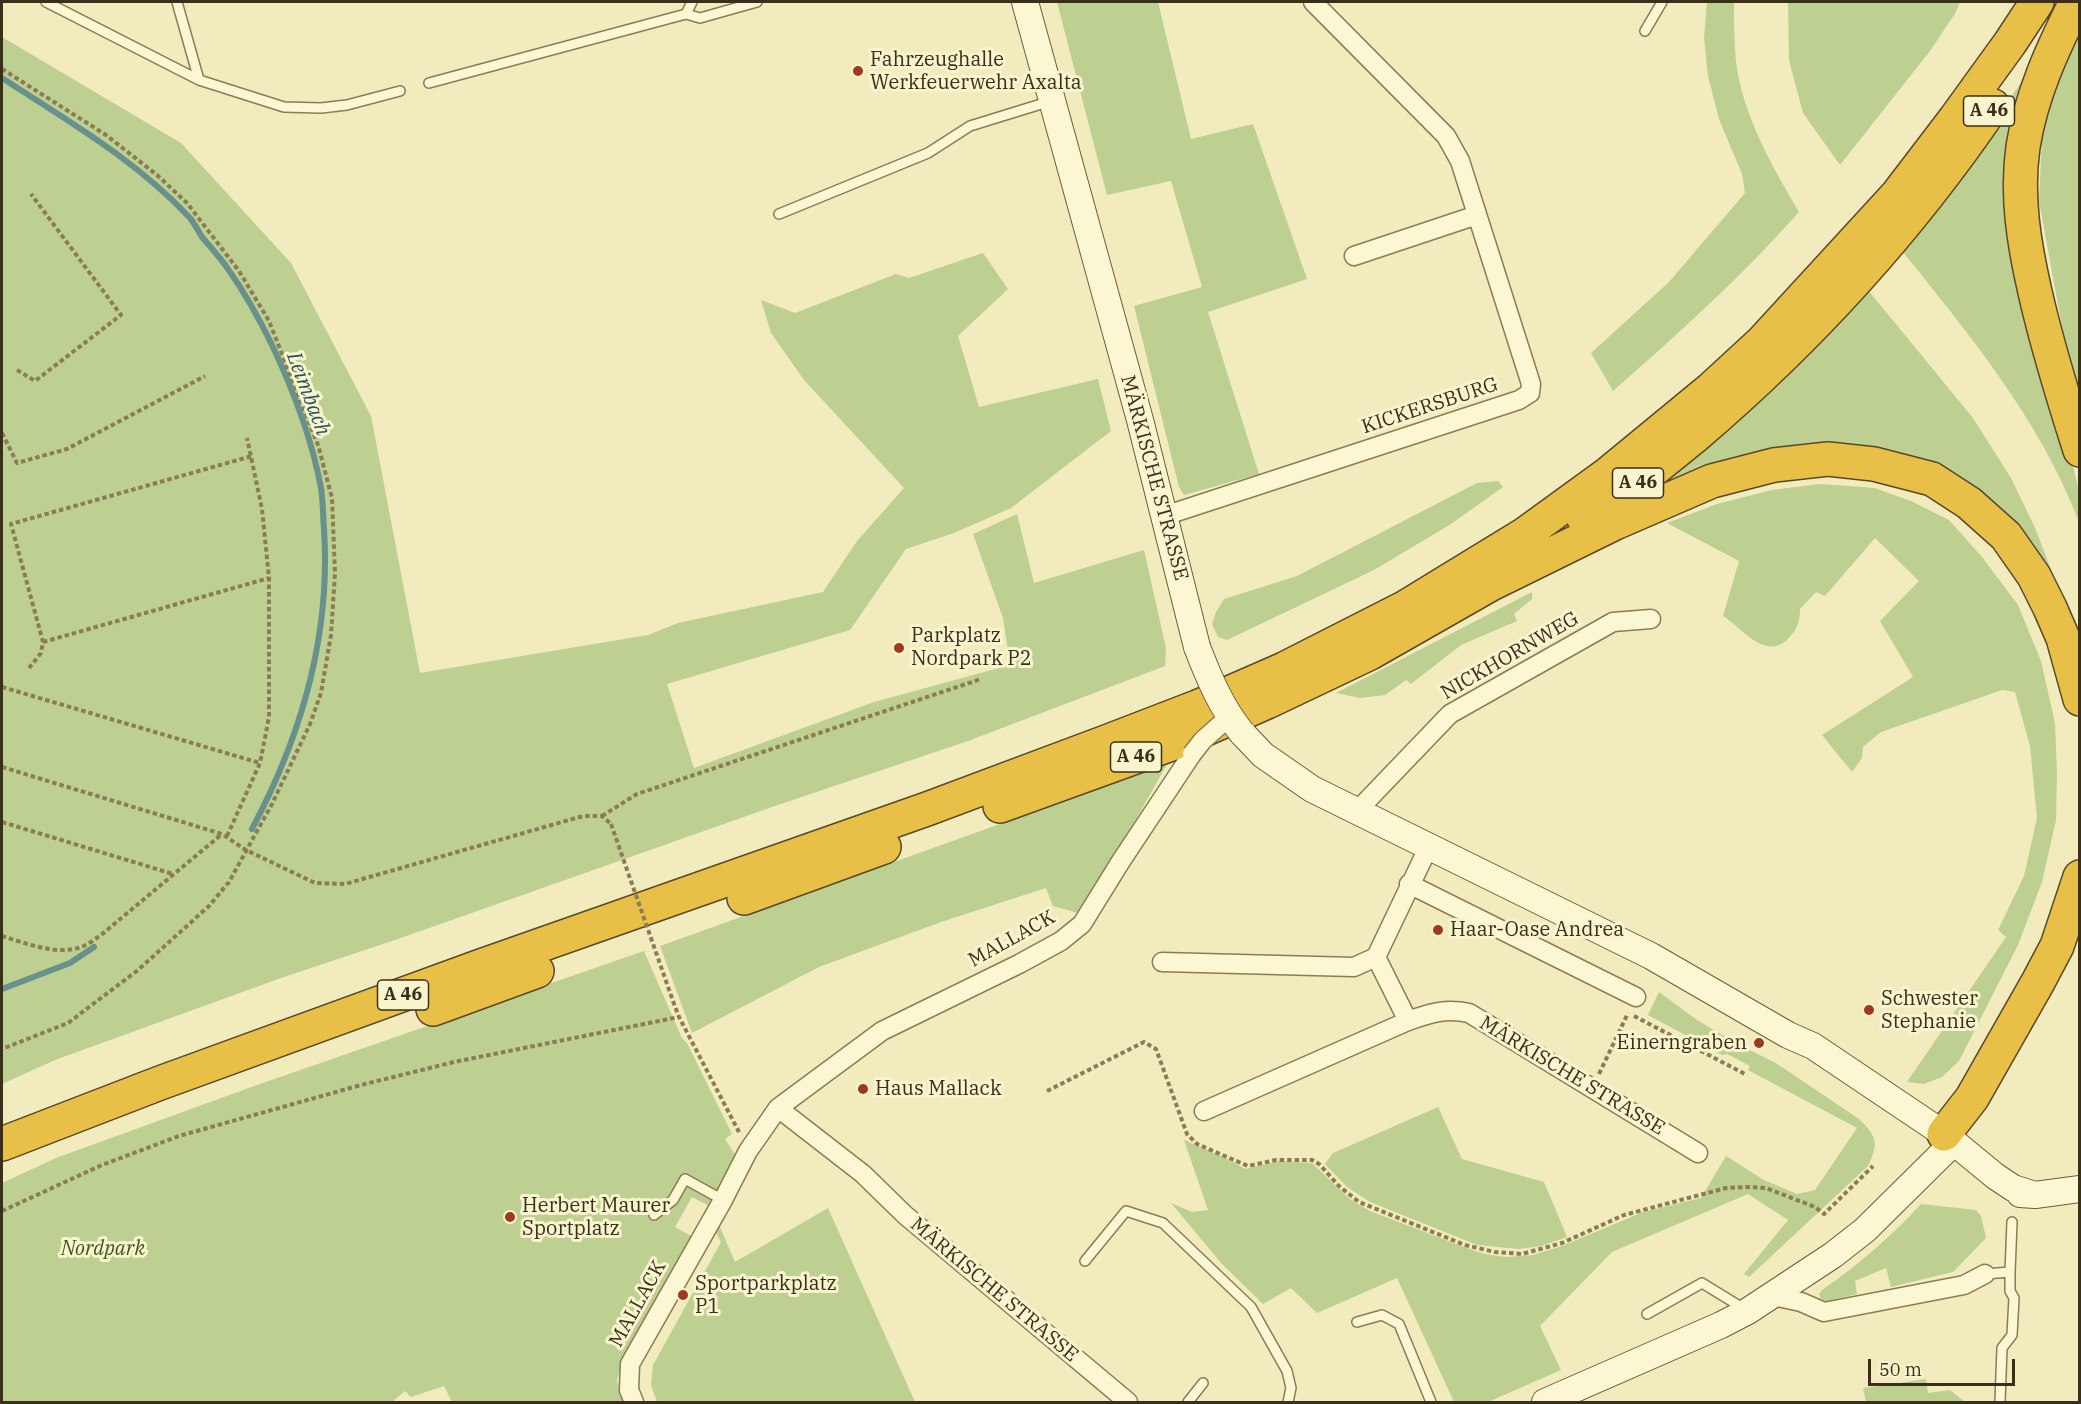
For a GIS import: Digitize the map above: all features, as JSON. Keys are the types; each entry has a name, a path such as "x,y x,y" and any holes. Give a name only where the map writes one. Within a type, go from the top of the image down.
{"highway":[{"name":"A 46","path":"2,1144 160,1083 481,966 1035,769 1197,707 1341,642 1404,608 1525,534 1609,473 1711,389 1762,342 1878,254 1955,119 2037,2"},
{"name":"A 46","path":"1904,205 1952,163 2041,33 2059,2"},
{"path":"2076,2 2054,48 2031,110 2023,148 2020,194 2023,239 2048,347 2079,450"},
{"name":"A 46","path":"2,1167 145,1112 836,866 1174,742 1371,653 1424,622 1470,586 1617,499 1736,401 1819,301"},
{"path":"1424,622 1491,584 1615,523 1712,481 1774,465 1828,459 1874,464 1932,479 1969,503 2006,536 2034,576 2050,608 2063,638 2079,699"},
{"path":"1944,1144 1981,1103 2026,1016 2038,982 2057,946 2079,877"}],"main road":[{"name":"MÄRKISCHE STRASSE","path":"1025,2 1140,420 1197,647 1218,698 1236,725 1263,755 1312,789 1650,956 1788,1035 1813,1046 1944,1144 2013,1188 2035,1195 2079,1189"},
{"path":"1545,1402 1721,1325 1773,1296 1800,1270 1858,1224 1944,1144"}],"street":[{"name":"KICKERSBURG","path":"1164,516 1519,400 1530,393 1531,384 1460,160 1446,136 1313,2"},
{"path":"1354,256 1477,214"},
{"name":"NICKHORNWEG","path":"1356,812 1450,714 1613,622 1651,619"},
{"name":"MALLACK","path":"634,1402 629,1390 630,1364 723,1200 748,1151 778,1108 882,1031 1019,964 1061,941 1082,924 1192,754 1203,740 1236,725"},
{"path":"1162,962 1354,968 1376,957 1429,846"},
{"path":"1409,884 1632,1005"},
{"path":"1376,957 1408,1021"},
{"name":"MÄRKISCHE STRASSE","path":"1204,1111 1408,1021 1436,1011 1453,1010 1469,1013 1698,1153"},
{"name":"MÄRKISCHE STRASSE","path":"778,1108 863,1174 905,1215 1128,1402"},
{"path":"1773,1296 1801,1302 1824,1312 1964,1285 1985,1274"}],"lane":[{"path":"46,2 199,80 284,107 321,108 347,105 400,91"},
{"path":"177,2 199,80"},
{"path":"686,14 692,2"},
{"path":"429,83 686,14 700,18 757,2"},
{"path":"1645,31 1662,2"},
{"path":"779,214 928,153 970,126 1051,101"},
{"path":"654,1215 673,1200 685,1179 723,1200"},
{"path":"1085,1261 1126,1211 1163,1223 1251,1307 1287,1371 1291,1388 1288,1402"},
{"path":"2000,1402 2002,1348 2012,1335 2014,1298 2010,1291 2010,1272 2012,1222"},
{"path":"1985,1274 2010,1272"},
{"path":"1647,1314 1702,1283 1748,1311"},
{"path":"1357,1322 1382,1315 1399,1324 1431,1402"},
{"path":"1188,1402 1203,1383"}],"path":[{"path":"2,69 106,135 157,175 187,203 239,271 269,321 318,445 332,498 335,573 331,635 323,682 310,724 272,804 229,882 209,906 138,970 68,1023 2,1050"},
{"path":"17,370 35,381 121,315 31,194"},
{"path":"2,433 17,463 67,449 205,376"},
{"path":"2,936 52,949 69,950 82,947 101,935 224,835 260,763 269,717 269,578 262,510 247,438"},
{"path":"29,668 40,653 43,642 11,524 252,456"},
{"path":"43,642 269,578"},
{"path":"2,767 224,835 246,850 315,882 345,884 583,816 602,816 637,794 981,679"},
{"path":"2,687 260,763"},
{"path":"602,816 611,824 679,1017 748,1151"},
{"path":"2,822 174,874"},
{"path":"1592,1088 1632,1005 1745,1074"},
{"path":"2,1211 102,1165 179,1136 361,1085 454,1062 679,1017"},
{"path":"1047,1091 1144,1042 1156,1050 1187,1134 1197,1144 1248,1166 1276,1160 1312,1160 1359,1202 1465,1245 1495,1252 1521,1254 1562,1242 1624,1215 1726,1188 1747,1186 1766,1188 1815,1207 1824,1214 1873,1166"}],"green space":[{"path":"1057,2 1158,2 1191,139 1253,124 1307,279 1208,312 1259,474 1184,495 1179,487 1134,306 1202,287 1171,181 1107,195"},
{"path":"1707,2 1734,2 1736,62 1745,102 1769,159 1799,212 1709,305 1613,391 1591,353 1669,282 1745,193 1742,174 1719,119 1708,76 1704,38"},
{"path":"1788,2 1960,2 1956,12 1930,51 1840,165 1803,113 1789,60"},
{"path":"2079,18 2079,389 2063,332 2039,201 2042,138 2063,47"},
{"path":"2,37 181,143 291,263 371,416 420,673 648,635 678,623 823,592 857,541 904,488 804,380 771,333 761,300 795,313 896,274 909,278 983,253 1008,289 958,336 979,407 1098,379 1111,431 1011,508 954,533 906,549 850,630 667,684 694,768 874,702 1010,665 1003,618 973,534 1017,514 1034,583 1144,550 1166,648 1165,666 968,741 281,978 55,1060 2,1084"},
{"path":"2033,67 2022,112 2069,449 2079,491 2079,522 2063,484 2023,412 1976,345 1899,247"},
{"path":"1863,284 1973,418 2011,478 2036,530 2050,567 2067,626 2046,581 1900,458 1630,504"},
{"path":"1498,481 1503,487 1451,524 1374,570 1227,640 1218,637 1212,624 1224,599 1297,576 1477,483"},
{"path":"1820,484 1875,488 1913,502 1949,520 1982,557 2018,605 2041,661 2055,723 2056,820 2042,882 2018,945 1959,1061 1942,1077 1924,1084 1907,1082 2006,937 1998,930 2024,876 2037,818 2030,746 2015,692 2002,690 1881,732 1863,747 1862,758 1852,772 1822,735 1913,677 1880,621 1919,581 1875,538 1825,596 1816,592 1800,609 1796,629 1779,645 1762,645 1723,616 1739,561 1667,523 1717,504 1772,490"},
{"path":"1532,592 1532,599 1514,614 1517,621 1461,645 1411,684 1406,680 1385,695 1360,698 1336,693"},
{"path":"1167,764 1111,864 1078,913 1053,906 1046,888 941,922 819,967 692,1033 660,946"},
{"name":"Nordpark","path":"644,951 682,1038 687,1043 732,1134 725,1139 738,1159 711,1207 692,1197 675,1227 693,1237 620,1368 617,1381 623,1402 452,1402 444,1386 411,1397 405,1391 392,1402 2,1402 2,1183 56,1158 257,1085"},
{"path":"1659,992 1697,1020 1741,1046 1776,1063 1859,1119 1873,1136 1875,1146 1872,1158 1868,1166 1749,1277 1744,1274 1788,1220 1748,1194 1612,1252 1540,1326 1561,1370 1488,1402 1454,1402 1397,1278 1317,1313 1291,1288 1263,1304 1222,1264 1171,1203 1192,1212 1208,1210 1184,1140 1245,1169 1279,1161 1312,1163 1350,1199 1370,1211 1464,1247 1485,1254 1506,1257 1533,1255 1562,1246 1643,1212 1701,1198 1726,1156 1764,1180 1797,1194 1815,1190 1857,1128 1748,1070 1750,1066 1727,1054 1722,1055 1648,1015"},
{"path":"1438,1107 1462,1159 1544,1182 1567,1237 1541,1246 1519,1249 1477,1245 1370,1202 1347,1187 1325,1164 1333,1153"},
{"path":"1921,1204 1976,1210 1981,1216 1986,1238 1953,1272 1891,1287 1886,1268 1855,1281 1857,1294 1827,1301 1821,1299 1819,1294 1822,1290 1874,1250"},
{"path":"828,1208 915,1402 657,1402 651,1385 653,1365 721,1242 713,1227 717,1220 735,1262"},
{"path":"1926,1379 1928,1393 1950,1390 1965,1402 1866,1402 1863,1388"}],"waterway":[{"name":"Leimbach","path":"2,78 124,160 169,197 190,218 225,265 252,307 281,364 302,416 322,493 325,568 323,607 317,646 299,721 270,793 252,829"},
{"name":"Leimbach","path":"2,989 70,963 94,947"}],"place":[{"name":"Fahrzeughalle Werkfeuerwehr Axalta","path":"858,71"},
{"name":"Parkplatz Nordpark P2","path":"899,648"},
{"name":"Haar-Oase Andrea","path":"1438,930"},
{"name":"Schwester Stephanie","path":"1869,1010"},
{"name":"Einerngraben","path":"1759,1043"},
{"name":"Haus Mallack","path":"863,1089"},
{"name":"Herbert Maurer Sportplatz","path":"510,1217"},
{"name":"Sportparkplatz P1","path":"683,1295"}]}
